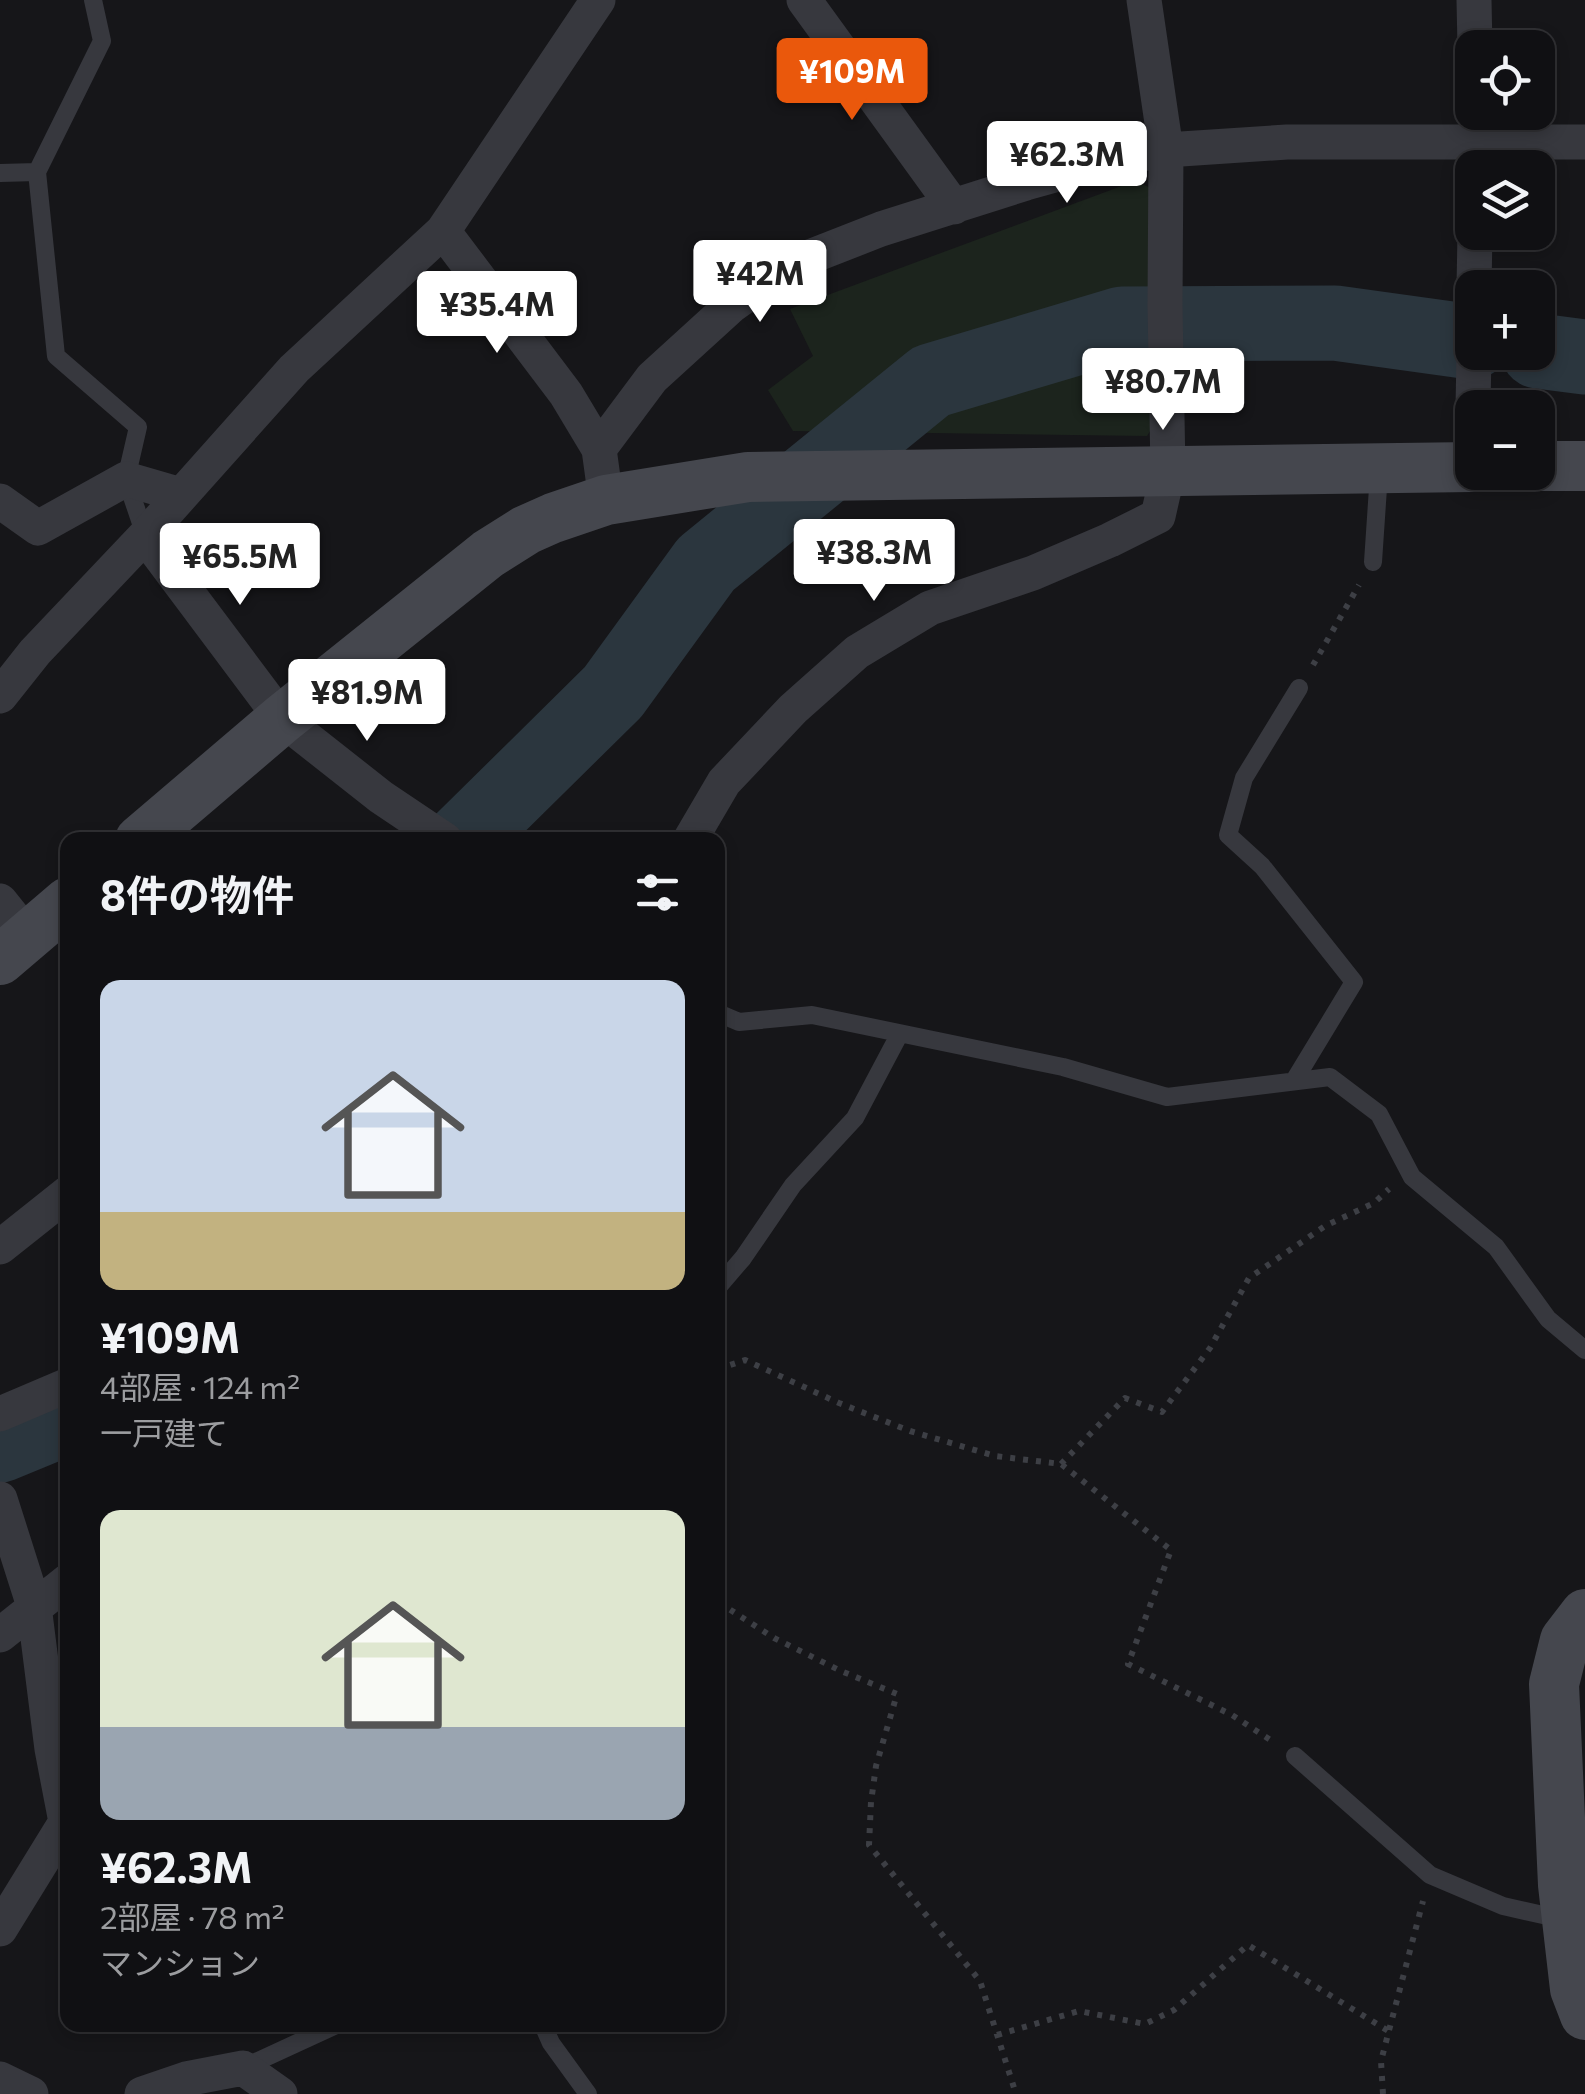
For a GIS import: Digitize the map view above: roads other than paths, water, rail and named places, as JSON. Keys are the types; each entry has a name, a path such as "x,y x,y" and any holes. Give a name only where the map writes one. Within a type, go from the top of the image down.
{"street":[{"path":"0,696 35,652 294,369 443,231 598,0"},
{"path":"804,0 954,207"},
{"path":"695,832 724,782 794,709 857,652 930,608 1033,573 1158,516 1168,472 1166,150 1144,0"},
{"path":"1474,0 1475,30"},
{"path":"599,449 652,378 731,306 789,265 881,228 1116,158 1166,150 1287,142 1585,142"},
{"path":"443,231 566,394 599,449 606,500"},
{"path":"1555,466 1585,466"},
{"path":"149,832 282,718 488,554 526,530 606,500 748,477 1455,467"},
{"path":"0,501 38,528 126,479 181,496"},
{"path":"145,536 282,718 381,797 408,830"},
{"path":"9,932 60,906"},
{"path":"0,1247 60,1199"},
{"path":"0,1414 60,1388"},
{"path":"0,1499 34,1606 60,1791"},
{"path":"0,1634 60,1587"},
{"path":"1585,1614 1565,1640 1554,1684 1563,1885 1575,1988 1585,2016"},
{"path":"0,1928 60,1832"},
{"path":"142,2094 186,2079 243,2068 280,2094"},
{"path":"0,2079 31,2094"}],"lane":[{"path":"93,0 102,41 37,172 56,356 138,426 126,479 145,536"},
{"path":"0,172 37,172"},
{"path":"1373,562 1380,468"},
{"path":"1294,1081 1354,982 1262,866 1228,835 1244,778 1299,688"},
{"path":"725,1017 739,1022 812,1015 1063,1068 1167,1098 1330,1077 1378,1114 1412,1176 1496,1247 1548,1319 1585,1350"},
{"path":"725,1279 793,1185 856,1118 899,1035"},
{"path":"1295,1756 1430,1875 1503,1906 1567,1920"},
{"path":"243,2068 321,2032"},
{"path":"546,2032 588,2094"}],"waterway":[{"path":"471,832 613,692 706,564 931,381 1122,324 1335,323 1455,340"},
{"path":"1555,353 1585,357"},
{"path":"0,1445 60,1420"}]}
